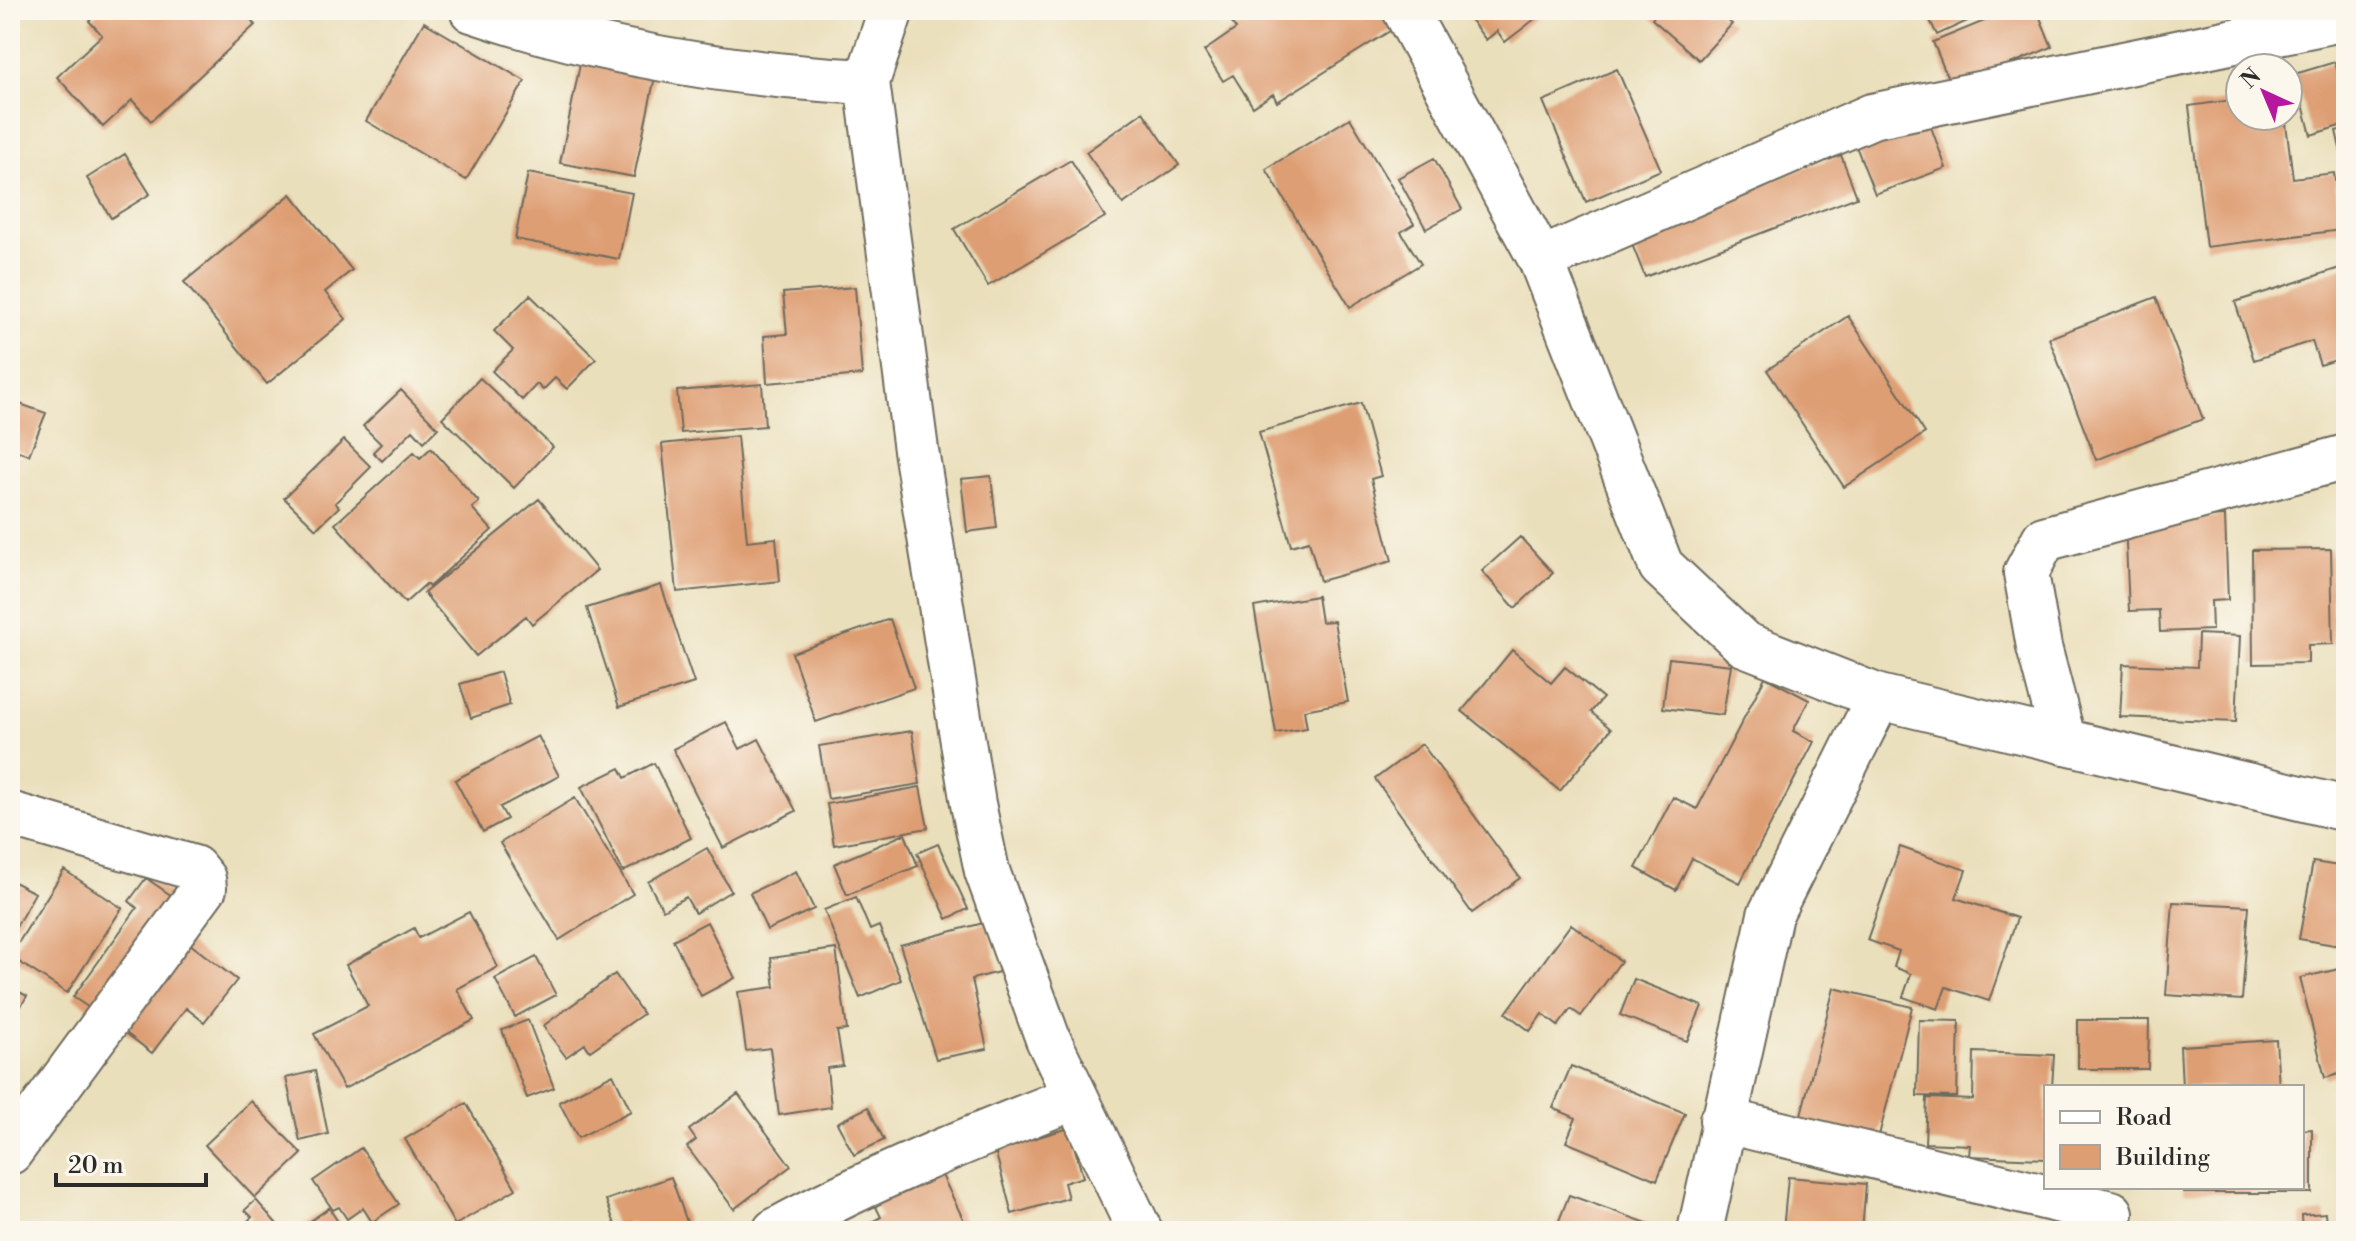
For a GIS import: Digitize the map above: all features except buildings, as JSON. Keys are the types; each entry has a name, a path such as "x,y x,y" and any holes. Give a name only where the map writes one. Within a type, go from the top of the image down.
{"street":[{"path":"472,10 539,33 724,69 772,77 867,82"},
{"path":"891,10 867,82 916,450 973,804 987,871 1043,1025 1073,1098 1140,1231"},
{"path":"1405,10 1541,260 1661,566 1744,644 1879,697 2346,809"},
{"path":"1541,260 1872,116 2346,18"},
{"path":"2064,742 2039,647 2026,573 2044,539 2346,457"},
{"path":"1700,1231 1722,1120 1770,915 1879,697"},
{"path":"10,814 194,868 203,879 204,888 10,1152"},
{"path":"775,1231 859,1186 949,1146 1073,1098"},
{"path":"1722,1120 2111,1213"}]}
